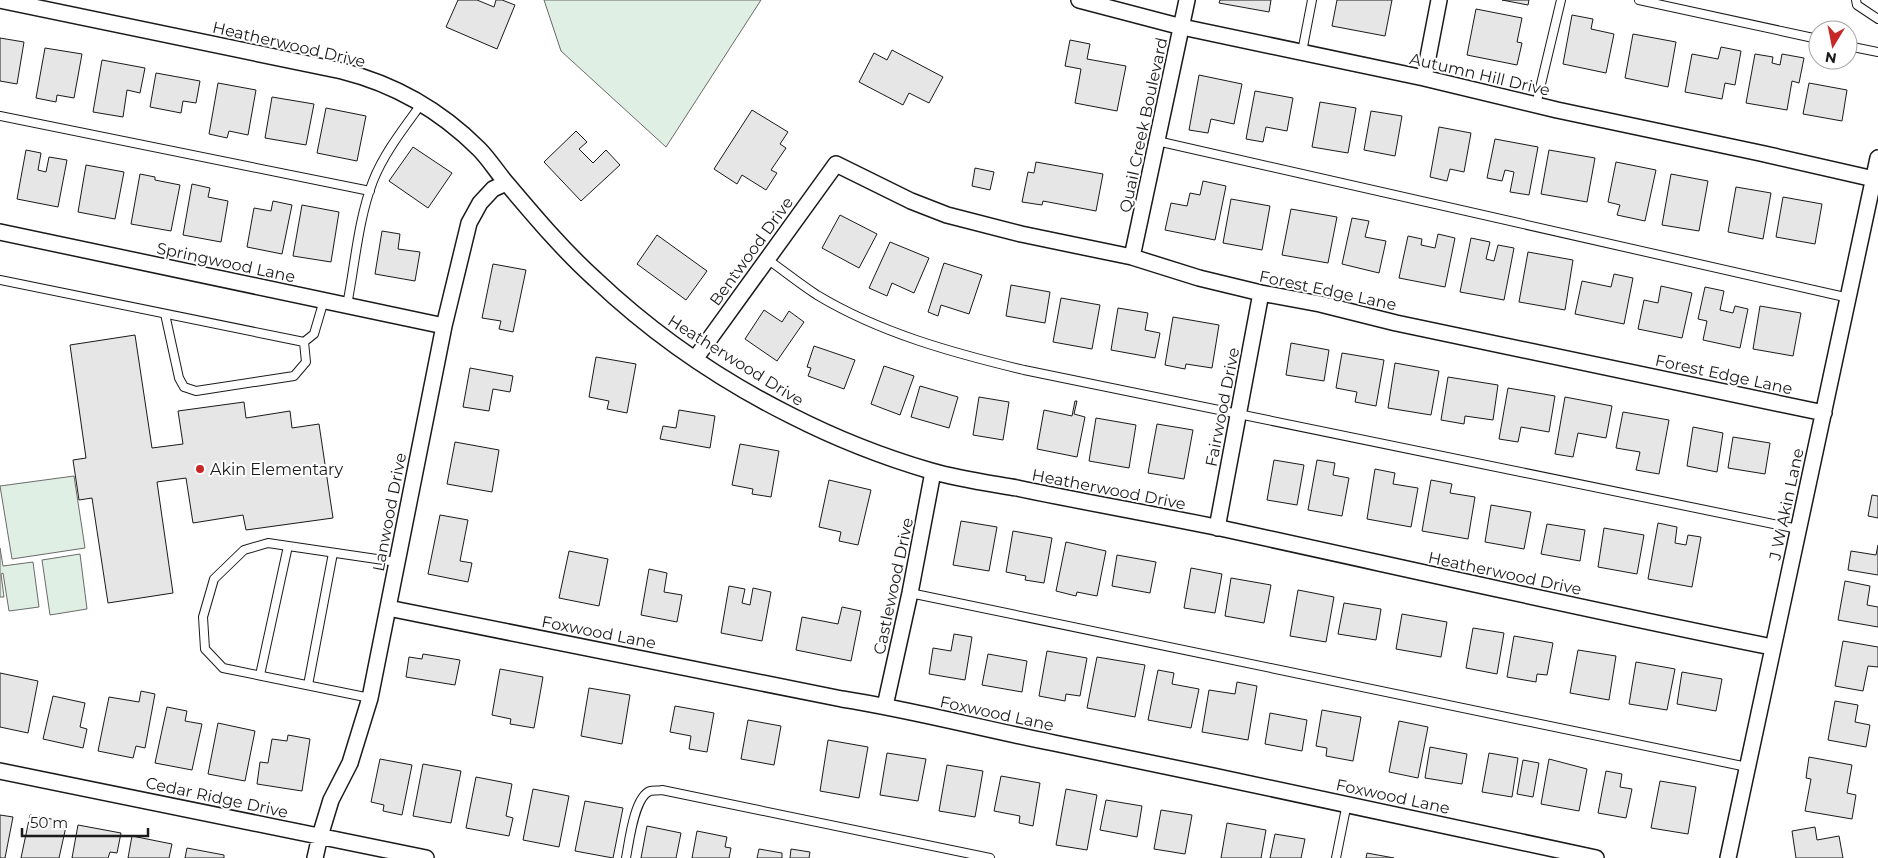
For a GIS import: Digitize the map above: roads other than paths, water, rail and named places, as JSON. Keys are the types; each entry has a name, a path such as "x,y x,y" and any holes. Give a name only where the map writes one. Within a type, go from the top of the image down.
{"street":[{"name":"Heatherwood Drive","path":"0,0 342,71 389,87 422,103 443,117 480,150 506,183 592,277 640,320 695,359 791,416 858,445 933,472 1217,528 1488,588 1772,647"},
{"name":"Autumn Hill Drive","path":"1079,0 1182,27 1424,78 1536,105 1760,153 1874,180"},
{"name":"Quail Creek Boulevard","path":"1132,257 1187,0"},
{"path":"1424,78 1439,0"},
{"name":"J W Akin Lane","path":"1728,858 1878,158"},
{"name":"Forest Edge Lane","path":"836,164 911,201 947,215 1020,234 1132,257 1199,278 1261,293 1320,304 1396,323 1824,412"},
{"name":"Bentwood Drive","path":"695,359 836,164"},
{"name":"Lanwood Drive","path":"315,858 332,800 350,763 370,698 444,326 470,222 480,203 492,189 506,183"},
{"name":"Springwood Lane","path":"0,232 444,326"},
{"name":"Fairwood Drive","path":"1217,528 1261,293"},
{"name":"Castlewood Drive","path":"885,706 910,593 933,472"},
{"name":"Foxwood Lane","path":"388,608 885,706 1033,739 1347,803 1596,858"},
{"name":"Cedar Ridge Drive","path":"0,771 426,858"}],"lane":[{"path":"1302,52 1312,0"},
{"path":"1536,105 1562,0"},
{"path":"1639,0 1808,37"},
{"path":"1856,0 1857,5 1878,19"},
{"path":"1858,48 1878,52"},
{"path":"347,306 364,214 373,181 390,147 422,103"},
{"path":"0,116 370,191"},
{"path":"1157,141 1849,298"},
{"path":"767,259 817,294 890,331 934,346 1024,370 1798,529"},
{"path":"0,280 304,342"},
{"path":"304,342 314,334 324,300"},
{"path":"165,314 179,378 184,386 196,391 294,376 306,362 304,342"},
{"path":"370,698 223,668 205,649 202,617 214,579 244,550 268,543 397,562"},
{"path":"260,676 288,546"},
{"path":"308,685 333,553"},
{"path":"910,593 1747,767"},
{"path":"626,858 636,808 642,797 650,791 662,790 990,858"},
{"path":"1336,858 1347,803"}],"place":[{"name":"Akin Elementary","path":"200,469"}]}
